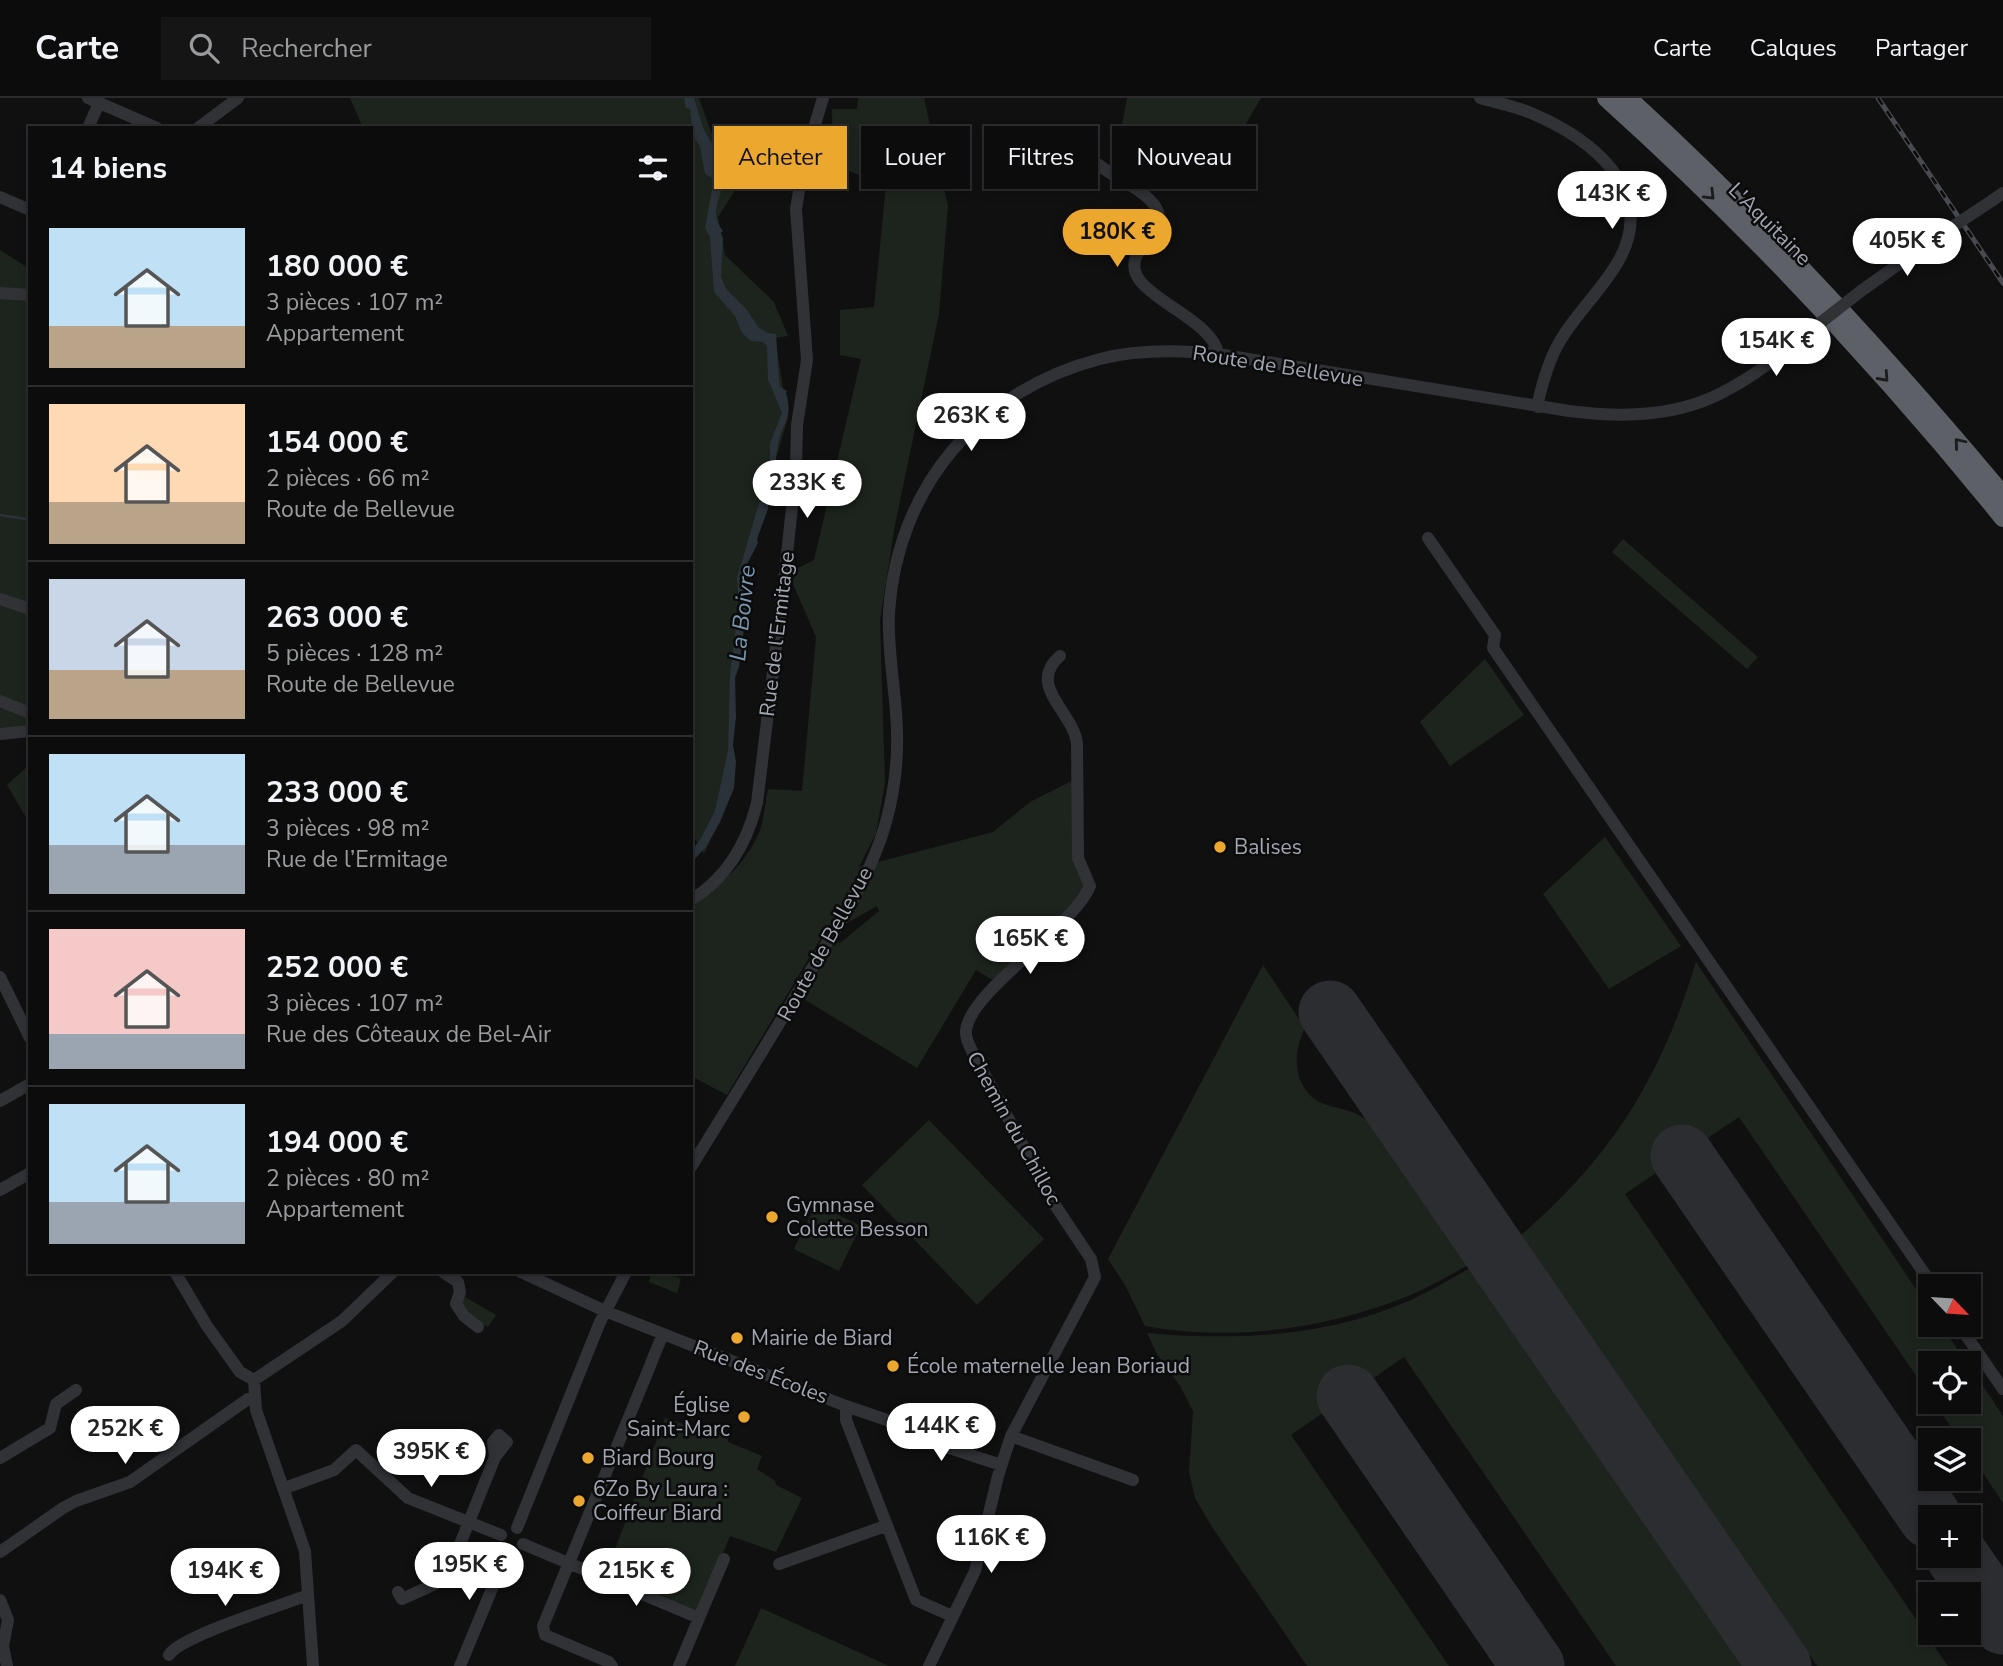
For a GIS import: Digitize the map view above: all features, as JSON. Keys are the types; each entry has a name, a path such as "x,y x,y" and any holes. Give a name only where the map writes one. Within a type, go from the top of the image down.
{"highway":[{"name":"L'Aquitaine","path":"1606,98 1694,179 1812,299 1902,398 2003,518"},
{"name":"L'Aquitaine","path":"1628,98 1746,210 1821,288 2003,495"}],"street":[{"path":"201,126 238,98"},
{"name":"Rue de l’Ermitage","path":"693,899 716,882 730,866 748,830 757,803 785,582 796,470 797,425 807,360 796,209 804,161 823,98"},
{"path":"1480,98 1529,112 1559,127 1592,149 1614,169 1628,198 1630,229 1626,244 1612,271 1561,340 1548,369 1537,407"},
{"path":"88,126 94,101 153,126"},
{"path":"1099,164 1149,200 1158,213 1158,227 1142,246 1134,262 1137,276 1149,290 1215,340 1218,354"},
{"name":"Route de Bellevue","path":"693,1164 848,908 876,850 886,823 896,768 897,733 889,614 894,569 905,530 920,496 941,463 966,433 996,407 1024,390 1078,365 1130,353 1179,351 1218,354 1537,407 1615,415 1649,414 1681,408 1711,398 1744,381 1861,291 1998,196"},
{"path":"0,197 28,209"},
{"path":"0,293 28,295"},
{"path":"1428,538 1495,635 1493,648 1925,1274"},
{"path":"0,599 28,608"},
{"name":"Chemin du Chilloc","path":"1011,1436 1094,1277 1090,1259 1055,1205 973,1053 966,1032 972,1011 1086,898 1090,886 1078,858 1075,730 1050,690 1047,680 1051,664 1060,656"},
{"path":"0,701 28,712"},
{"path":"0,734 28,731"},
{"path":"0,977 28,1034"},
{"path":"0,1101 28,1085"},
{"path":"0,1190 28,1174"},
{"path":"177,1274 207,1326 240,1372 254,1380"},
{"path":"254,1380 342,1321 391,1274"},
{"path":"446,1274 458,1282 460,1292 456,1304 464,1316 478,1327"},
{"name":"Rue des Écoles","path":"525,1274 605,1311 846,1406 907,1427 913,1436 1001,1465"},
{"path":"517,1528 605,1311 625,1274"},
{"path":"612,1666 609,1662 545,1635 542,1626 663,1334"},
{"path":"1967,1337 2003,1389"},
{"path":"254,1380 256,1410 305,1551 311,1666"},
{"path":"0,1458 50,1428 57,1404 76,1390"},
{"path":"0,1552 62,1508 130,1482 254,1397"},
{"path":"846,1406 846,1420 916,1600 952,1616"},
{"path":"929,1666 975,1571 1001,1465 1011,1436 1133,1480"},
{"path":"285,1488 334,1470 356,1450 408,1498 501,1535"},
{"path":"398,1592 402,1599 446,1579 495,1457"},
{"path":"779,1564 885,1526"},
{"path":"510,1528 517,1528 523,1534 523,1544 515,1551 509,1550 501,1543 501,1535 510,1528"},
{"path":"523,1544 699,1618"},
{"path":"460,1666 509,1550"},
{"path":"679,1666 724,1559"},
{"path":"169,1655 178,1645 309,1595"},
{"path":"0,1600 8,1620 3,1646 7,1666"}],"shaded area":[{"path":"350,98 699,98 714,138 714,189 736,189 718,217 725,255 774,302 788,336 775,338 788,418 740,577 729,799 704,854 693,835 693,126 362,126"},
{"path":"858,98 924,98 930,126 861,126 861,176 847,170 847,126 832,126 832,109 857,109"},
{"path":"1127,98 1261,98 1245,126 1122,126"},
{"path":"886,189 944,189 948,206 939,314 895,525 880,620 885,783 876,833 859,867 993,832 1030,802 1074,780 1084,886 1079,900 996,982 976,970 917,1068 802,998 832,947 879,911 877,906 821,938 727,1095 693,1077 693,904 722,882 747,855 761,828 768,789 802,791 816,637 793,584 794,570 814,560 861,359 840,355 840,310 874,307"},
{"path":"1128,189 1146,189 1142,200"},
{"path":"0,250 28,268 28,727 0,729"},
{"path":"1623,539 1758,657 1747,669 1612,552"},
{"path":"1485,659 1524,715 1450,766 1420,722"},
{"path":"28,766 28,821 7,785"},
{"path":"1605,837 1681,946 1609,989 1543,894"},
{"path":"1696,962 1918,1292 1918,1337 1949,1337 1959,1351 1918,1351 1918,1378 1739,1117 1625,1194 1918,1622 1918,1645 1934,1645 1948,1666 1817,1666 1521,1235 1582,1176 1630,1112 1667,1042"},
{"path":"1263,965 1305,1028 1297,1053 1297,1069 1308,1093 1326,1105 1355,1113 1373,1126 1468,1265 1406,1297 1375,1308 1311,1324 1278,1330 1211,1333 1145,1326 1125,1285 1108,1259"},
{"path":"929,1120 1044,1239 977,1305 862,1185"},
{"path":"816,1204 861,1226 839,1271 794,1249"},
{"path":"1471,1268 1743,1666 1616,1666 1404,1357 1291,1435 1449,1666 1307,1666 1212,1527 1195,1498 1189,1472 1193,1411 1147,1333 1250,1336 1320,1328 1387,1310 1426,1293"},
{"path":"651,1274 670,1274 681,1279 677,1293 649,1282"},
{"path":"465,1297 496,1315 488,1327 473,1318 461,1303"},
{"path":"1981,1383 2003,1416 2003,1503 1981,1470 1981,1428 1952,1428 1942,1414 1981,1414"},
{"path":"665,1418 701,1430 709,1424 728,1435 728,1442 762,1456 757,1469 775,1481 776,1485 802,1498 776,1552 730,1536 699,1612 606,1573"},
{"path":"761,1608 889,1666 735,1666"}],"water":[{"path":"684,98 694,98 703,128 714,147 714,179 705,174 700,146 693,137 690,109 686,108"},
{"name":"La Boivre","path":"714,179 714,189 722,189 716,215 723,231 721,277 726,289 747,310 759,328 776,334 780,387 787,391 789,408 778,447 768,509 758,543 746,566 751,612 744,629 735,678 734,788 706,847 693,861 693,849 715,811 728,751 730,674 739,604 737,578 770,466 770,443 782,413 768,379 767,346 763,342 751,341 742,333 735,316 714,292 710,237 705,228"}],"waterway":[{"path":"0,515 28,520"}],"runway":[{"path":"1330,1012 1780,1666"},
{"path":"1682,1156 1922,1505"},
{"path":"1348,1396 1533,1666"},
{"path":"1965,1568 2003,1623"}],"railway":[{"path":"1878,98 2003,283"}],"place":[{"name":"Balises","path":"1220,847"},
{"name":"Gymnase Colette Besson","path":"772,1217"},
{"name":"Mairie de Biard","path":"737,1338"},
{"name":"École maternelle Jean Boriaud","path":"893,1366"},
{"name":"Église Saint-Marc","path":"744,1417"},
{"name":"Biard Bourg","path":"588,1458"},
{"name":"6Zo By Laura : Coiffeur Biard","path":"579,1501"}]}
